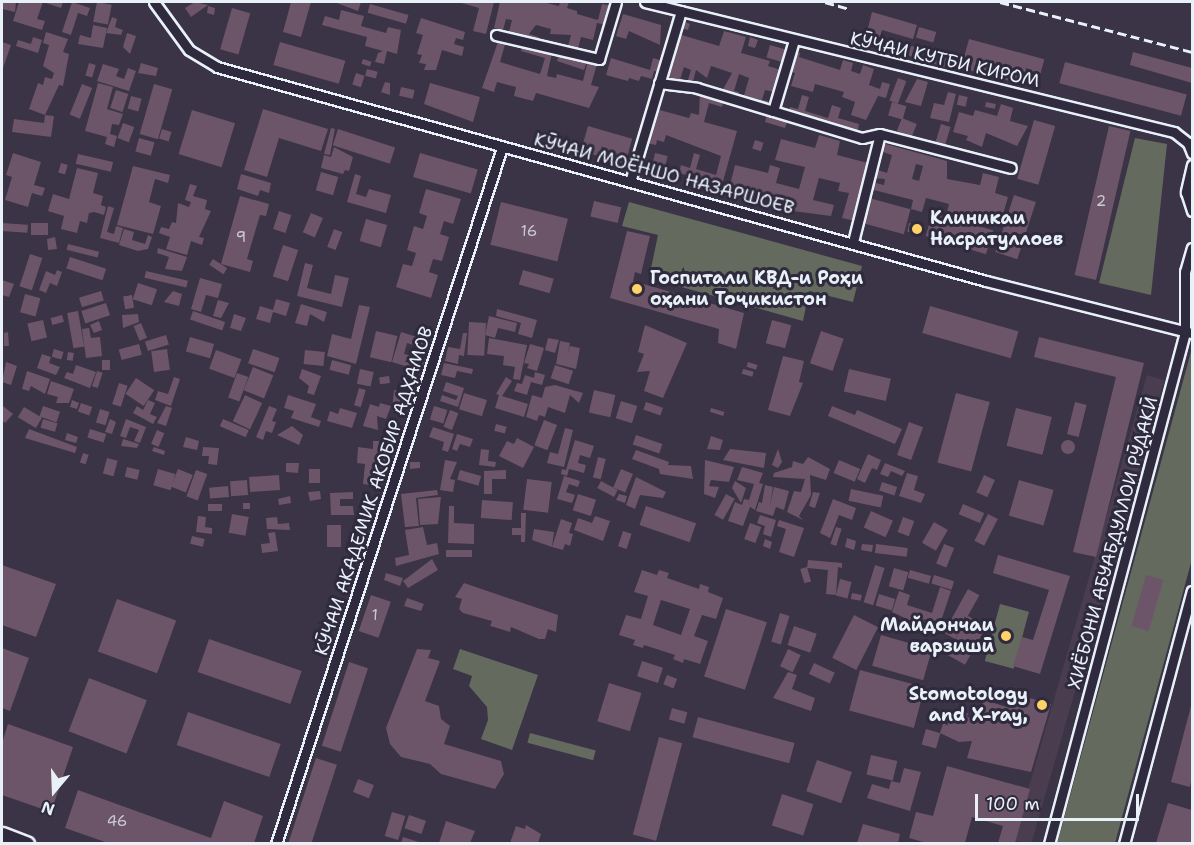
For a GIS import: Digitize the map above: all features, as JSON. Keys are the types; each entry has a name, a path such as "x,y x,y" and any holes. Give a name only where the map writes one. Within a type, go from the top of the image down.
{"highway":[{"path":"2,835 26,843"}],"street":[{"name":"КӮЧАИ МОЁНШО НАЗАРШОЕВ","path":"154,2 189,50 217,67 630,182 1189,332"},
{"path":"496,35 599,59 616,2"},
{"name":"КӮЧАИ КУТБИ КИРОМ","path":"645,2 1174,132 1188,143 1192,153"},
{"path":"630,182 681,11"},
{"path":"773,111 794,40"},
{"path":"659,83 696,88 862,138 880,134 1011,168"},
{"path":"853,242 880,134"},
{"name":"КӮЧАИ АКАДЕМИК АКОБИР АДҲАМОВ","path":"276,843 502,147"},
{"path":"1192,165 1186,192 1192,211"},
{"name":"ХИЁБОНИ АБУАБДУЛЛОИ РӮДАКӢ","path":"1049,843 1189,332 1185,272 1192,248"},
{"path":"1124,843 1192,591"}],"shaded area":[{"path":"1135,138 1167,144 1151,295 1099,283"},
{"path":"629,202 862,266 853,302 809,291 803,321 649,278 658,235 622,226"},
{"path":"1192,348 1192,559 1115,843 1057,844"},
{"path":"1147,375 1164,380 1031,844 1014,840"},
{"name":"Майдончаи варзишӣ","path":"1000,604 1029,612 1014,669 985,661"},
{"path":"460,649 538,675 512,750 481,739 488,720 487,707 469,686 472,676 453,669"},
{"path":"530,733 596,751 593,760 527,743"}],"building":[{"path":"2,2 16,2 15,12 2,9"},
{"path":"19,2 43,2 37,19 45,21 42,30 13,21"},
{"path":"43,2 63,2 61,8"},
{"path":"72,2 90,8 87,16 78,13 71,35 62,32"},
{"path":"97,2 112,5 108,24 93,22"},
{"path":"195,2 208,5 191,17 185,8"},
{"path":"291,2 311,2 301,37 283,32"},
{"path":"334,2 361,2 358,11"},
{"path":"458,2 494,2 486,34 473,31 479,8"},
{"path":"500,2 542,2 559,6 560,2 569,2 567,8 577,11 577,14 598,20 602,4 612,6 607,25 597,23 593,40 581,37 577,52 567,50 571,35 550,34 551,29 536,25 529,34 539,37 538,44 508,36 512,20 506,19 503,30 494,28"},
{"path":"370,4 408,15 406,24 368,13"},
{"path":"208,6 215,8 214,15 207,13"},
{"path":"232,8 250,13 238,55 220,49"},
{"path":"341,10 364,16 361,26 386,33 388,27 401,30 397,54 387,51 384,64 375,62 378,53 383,51 365,46 367,37 322,25 325,16 339,20"},
{"path":"872,12 917,25 913,39 882,30 878,47 864,44"},
{"path":"623,14 661,25 660,45 629,31 626,39 616,36"},
{"path":"112,17 117,19 115,27 123,30 121,35 106,33"},
{"path":"421,18 465,32 463,40 456,38 454,44 464,47 462,56 442,50 436,70 424,70 426,64 419,63 422,55 417,54 423,35 416,33"},
{"path":"680,20 690,24 688,30 678,27"},
{"path":"93,25 107,28 103,48 78,44 80,35 91,38"},
{"path":"919,27 936,32 933,43 916,38"},
{"path":"724,31 746,37 741,53 770,61 768,66 781,70 774,92 765,90 762,100 768,101 766,106 743,99 749,78 739,74 734,91 739,92 737,98 721,93 732,73 711,66 707,78 696,70 692,85 687,83 691,70 684,67 679,83 666,75 678,34 719,46"},
{"path":"46,32 68,39 63,52 69,54 63,86 59,85 45,115 29,109 38,83 43,85 45,77 52,79 54,73 43,66 49,45 43,43"},
{"path":"127,33 136,36 130,54 123,47"},
{"path":"33,37 42,40 38,53 16,46 18,40 31,44"},
{"path":"750,37 758,40 755,48 748,46"},
{"path":"499,39 506,41 500,62 540,74 545,58 521,51 523,45 552,53 547,76 556,78 557,74 583,81 588,61 597,64 591,85 599,87 589,108 536,93 533,101 514,96 516,87 497,82 494,92 482,88"},
{"path":"969,39 1044,59 1037,88 961,68"},
{"path":"894,41 915,47 912,57 891,51"},
{"path":"2,42 11,45 2,71"},
{"path":"280,42 345,61 339,84 273,65"},
{"path":"770,45 787,50 784,62 766,57"},
{"path":"931,50 948,56 944,67 927,61"},
{"path":"794,51 800,53 799,57 840,70 843,60 853,63 851,71 860,74 863,65 874,69 869,85 880,89 882,82 890,84 886,98 878,96 866,120 851,115 855,102 842,97 844,92 815,84 813,92 791,86 795,73 788,71"},
{"path":"1133,52 1192,68 1192,83 1130,65"},
{"path":"559,53 587,61 584,70 557,61"},
{"path":"611,58 650,70 653,58 663,61 660,72 654,71 652,79 641,76 639,81 629,78 628,81 606,75"},
{"path":"363,59 372,62 370,67 361,64"},
{"path":"1065,62 1187,95 1181,116 1059,83"},
{"path":"89,63 96,65 92,77 85,75"},
{"path":"141,63 158,68 156,76 138,73"},
{"path":"103,64 119,69 116,76 124,79 128,68 136,71 129,91 97,81"},
{"path":"367,69 378,72 376,79 365,76"},
{"path":"356,73 365,76 361,87 352,84"},
{"path":"898,78 906,81 898,104 889,100"},
{"path":"917,79 928,82 921,106 905,102"},
{"path":"385,82 390,83 390,95 381,92"},
{"path":"98,83 113,87 107,109 123,114 119,125 112,124 110,134 117,136 114,147 105,144 107,137 85,131"},
{"path":"430,83 480,97 473,122 424,104"},
{"path":"82,84 92,88 80,119 70,115"},
{"path":"154,84 172,89 158,139 140,134"},
{"path":"401,87 415,90 413,99 399,96"},
{"path":"116,90 128,94 122,112 110,108"},
{"path":"700,92 724,99 722,107 709,103 704,122 737,131 722,185 679,173 681,165 690,168 694,153 700,155 696,169 716,175 721,156 666,135 664,142 657,140 656,145 646,143 656,109 689,118 691,113 699,115"},
{"path":"948,92 956,94 949,122 930,118 934,103 944,105"},
{"path":"802,95 809,97 805,111 828,118 832,105 841,108 838,118 859,124 857,135 788,115 790,107 798,109"},
{"path":"959,95 968,97 966,107 957,105"},
{"path":"131,96 142,99 138,111 128,109"},
{"path":"892,102 906,106 903,120 888,115"},
{"path":"986,102 996,104 995,109 985,107"},
{"path":"1001,104 1013,108 1010,121 1028,126 1017,146 986,133 982,147 966,140 968,136 953,132 959,112 973,116 975,110 997,116"},
{"path":"263,109 328,129 321,151 279,138 267,177 244,170"},
{"path":"192,110 235,123 222,167 179,154"},
{"path":"767,114 788,119 785,128 765,122"},
{"path":"45,115 54,116 51,137 12,132 14,119 44,123"},
{"path":"902,118 917,124 912,137 897,131"},
{"path":"1034,120 1055,126 1038,185 1017,179"},
{"path":"123,123 134,127 129,142 118,138"},
{"path":"941,124 951,127 945,145 935,142"},
{"path":"588,126 632,139 625,164 581,151"},
{"path":"1109,126 1130,131 1096,280 1075,275"},
{"path":"331,128 335,129 330,155 324,154"},
{"path":"162,129 172,132 169,141 159,139"},
{"path":"338,129 395,148 390,164 333,145"},
{"path":"819,135 840,141 837,155 868,163 855,221 842,218 849,193 838,191 840,183 819,178 813,200 834,205 831,216 793,211 794,207 729,189 735,165 768,173 770,165 780,168 776,183 799,189 805,167 775,160 781,139 815,148"},
{"path":"139,138 154,142 151,156 135,152"},
{"path":"755,140 764,143 761,151 752,149"},
{"path":"882,143 947,161 947,179 980,185 983,173 999,177 995,193 1008,197 1002,218 984,216 982,222 947,212 949,204 926,198 922,212 911,209 913,200 870,189 872,182 884,185 885,179 872,178 875,169 887,173 892,155 880,151","holes":["916,164 923,166 919,181 912,179"]},
{"path":"334,147 353,157 349,171 345,170 343,174 321,168 324,155 331,157"},
{"path":"13,153 41,162 34,185 45,188 42,196 32,193 28,207 5,200 12,177 6,175"},
{"path":"420,153 478,170 471,194 413,177"},
{"path":"655,153 668,156 665,170 652,167"},
{"path":"78,154 113,162 111,172 76,164"},
{"path":"61,163 68,165 65,175 58,173"},
{"path":"133,166 170,175 168,183 155,179 149,202 161,206 153,234 117,225"},
{"path":"77,168 98,173 93,193 103,196 101,205 106,207 104,215 89,213 87,223 80,221 77,233 61,229 64,216 48,211 53,194 69,199"},
{"path":"321,172 338,177 333,195 316,190"},
{"path":"241,174 271,183 269,193 260,190 258,196 237,189"},
{"path":"355,174 361,176 356,194 366,197 369,189 391,195 386,213 347,202"},
{"path":"190,184 197,186 193,196 207,200 205,209 211,211 199,237 204,238 202,245 191,241 187,255 166,249 170,237 159,233 161,227 169,229 172,222 176,223 178,203 189,207 191,202 185,200"},
{"path":"426,189 461,199 453,224 444,221 440,234 449,237 442,261 433,259 429,272 438,275 431,298 396,287 403,264 412,266 416,253 407,250 414,226 423,229 427,216 419,213"},
{"path":"1014,195 1036,202 1017,259 995,252"},
{"path":"240,196 269,204 266,216 260,215 247,259 253,261 250,272 221,264"},
{"path":"869,198 911,209 904,234 862,223"},
{"path":"594,201 621,207 618,223 590,217"},
{"path":"501,202 568,219 557,261 490,245"},
{"path":"108,206 114,208 107,232 114,234 116,226 123,228 119,243 100,238"},
{"path":"279,211 291,215 285,233 273,229"},
{"path":"933,212 993,230 986,254 926,236"},
{"path":"311,213 323,218 315,237 303,232"},
{"path":"366,219 387,225 381,247 360,241"},
{"path":"2,223 28,225 27,233 2,231"},
{"path":"31,223 48,223 48,235 31,235"},
{"path":"909,223 925,226 923,235 907,232"},
{"path":"124,229 134,232 132,240 145,244 148,235 152,237 148,249 138,251 119,245"},
{"path":"334,229 342,232 336,250 327,247"},
{"name":"Госпитали КВД-и Роҳи оҳани Тоҷикистон","path":"627,231 650,236 641,274 635,272 633,281 744,313 736,349 718,343 719,329 610,298"},
{"path":"55,237 57,249 48,250 47,239"},
{"path":"68,244 99,252 98,258 67,250"},
{"path":"283,245 298,250 288,281 273,276"},
{"path":"158,248 187,257 182,271 165,269 169,257 157,253"},
{"path":"30,254 42,258 32,290 19,286"},
{"path":"70,257 106,269 102,280 66,268"},
{"path":"213,259 227,268 223,274 209,265"},
{"path":"305,263 313,265 307,288 331,294 335,275 349,278 342,307 297,296"},
{"path":"57,270 62,272 57,286 50,283 46,293 39,290 46,271 55,275"},
{"path":"523,270 554,279 550,293 519,284"},
{"path":"146,271 188,281 186,287 144,278"},
{"path":"200,278 222,284 218,298 206,295 201,312 191,309"},
{"path":"2,280 14,284 9,297 2,295"},
{"path":"138,283 157,289 152,305 133,299"},
{"path":"101,291 104,301 82,307 79,298"},
{"path":"173,291 182,294 179,306 164,302"},
{"path":"25,294 40,298 36,316 20,312"},
{"path":"132,295 134,308 125,309 123,296"},
{"path":"276,299 290,303 286,316 273,312 270,323 256,319 260,306 273,310"},
{"path":"218,300 229,303 221,318 213,316"},
{"path":"106,303 110,315 85,323 81,311"},
{"path":"301,304 327,312 324,322 310,314 307,326 295,323"},
{"path":"359,305 370,307 356,364 327,356 332,334 351,339"},
{"path":"930,306 1018,331 1011,358 922,333"},
{"path":"497,309 537,320 532,338 518,334 521,323 496,316"},
{"path":"78,311 84,346 73,348 67,313"},
{"path":"193,311 225,322 222,331 190,320"},
{"path":"138,314 139,322 123,328 122,315"},
{"path":"234,314 246,318 241,331 230,328"},
{"path":"62,315 64,322 52,325 50,318"},
{"path":"489,316 517,323 515,332 498,328 495,338 485,335"},
{"path":"43,320 47,338 31,341 27,324"},
{"path":"772,320 791,325 785,348 766,343"},
{"path":"99,321 102,330 94,333 90,325"},
{"path":"469,322 486,323 484,356 467,355"},
{"path":"141,323 147,338 140,341 134,326"},
{"path":"645,325 687,343 663,398 644,391 650,371 637,372 644,354 638,352"},
{"path":"89,328 91,338 100,337 102,356 86,358 82,329"},
{"path":"376,331 397,336 391,362 370,357"},
{"path":"821,331 844,339 833,371 810,363"},
{"path":"8,332 9,346 4,346 4,333"},
{"path":"401,332 430,341 421,371 392,362","holes":["407,343 422,348 419,358 404,354"]},
{"path":"463,333 467,333 464,356 459,355 458,364 445,361 448,347 460,349"},
{"path":"166,335 169,345 148,351 145,341"},
{"path":"190,337 214,344 210,358 186,351"},
{"path":"1039,337 1144,363 1096,557 1073,552 1116,377 1034,357"},
{"path":"489,338 527,345 520,380 513,379 515,367 503,365 504,356 487,354"},
{"path":"548,338 559,340 555,353 545,350"},
{"path":"560,341 570,343 568,353 570,346 580,348 576,369 556,364"},
{"path":"139,344 142,355 122,360 119,349"},
{"path":"530,344 544,348 537,371 527,368 529,364 524,363"},
{"path":"54,349 64,352 61,360 52,357"},
{"path":"167,349 170,370 154,372 151,351"},
{"path":"253,349 279,358 275,372 248,363"},
{"path":"216,350 241,359 235,378 209,369"},
{"path":"305,350 325,352 323,366 304,364"},
{"path":"68,352 74,353 73,361 67,360"},
{"path":"42,354 51,357 49,363 60,367 56,375 37,368"},
{"path":"783,356 804,361 799,382 803,383 790,416 768,410"},
{"path":"102,360 110,360 110,370 102,370"},
{"path":"332,360 351,365 349,375 329,370"},
{"path":"6,362 17,366 11,385 2,382"},
{"path":"748,362 758,365 756,370 747,367"},
{"path":"444,363 473,369 472,374 457,371 455,378 441,375"},
{"path":"76,365 96,372 90,388 64,378 67,372 73,374"},
{"path":"555,365 573,371 569,384 551,378"},
{"path":"253,367 273,375 264,398 244,390"},
{"path":"302,369 321,376 314,395 307,393 309,386 299,378"},
{"path":"360,369 374,372 371,387 357,384"},
{"path":"743,369 754,372 752,377 742,374"},
{"path":"849,369 891,379 886,401 844,391"},
{"path":"27,371 50,379 45,394 31,386 29,391 22,389"},
{"path":"97,371 103,373 98,388 92,386"},
{"path":"535,372 545,375 542,385 531,382 527,395 514,391 517,383 522,384 525,375 534,378"},
{"path":"237,373 248,377 239,402 228,397"},
{"path":"389,376 390,383 380,384 379,377"},
{"path":"174,377 180,379 171,406 155,400 158,391 168,394"},
{"path":"506,377 512,381 502,396 528,404 524,417 495,408 499,395 496,394"},
{"path":"136,378 154,390 144,406 125,394"},
{"path":"51,381 74,389 69,403 56,403 58,397 47,394"},
{"path":"446,382 464,388 458,407 440,401 442,395 456,400 458,396 443,391"},
{"path":"119,383 128,386 121,407 112,404"},
{"path":"555,385 583,393 579,403 570,395 565,413 548,407 545,417 539,415 537,421 526,417 532,395 542,398 545,387"},
{"path":"359,388 366,390 361,407 354,405"},
{"path":"394,390 404,391 402,412 392,411"},
{"path":"594,390 615,395 610,417 589,412"},
{"path":"464,393 487,400 482,416 459,409"},
{"path":"956,393 990,402 971,472 937,463"},
{"path":"245,395 262,403 250,429 233,421"},
{"path":"288,395 316,404 311,417 321,421 319,427 291,418 294,411 284,408"},
{"path":"72,400 79,403 77,409 70,407"},
{"path":"148,400 155,403 150,414 157,417 153,424 133,413 137,406 143,410"},
{"path":"621,401 637,406 632,423 616,418"},
{"path":"646,402 663,408 660,415 643,410"},
{"path":"1075,402 1087,405 1079,437 1067,434"},
{"path":"81,403 92,407 89,416 78,411"},
{"path":"380,403 391,406 386,419 377,416 378,430 363,426 370,404 379,407"},
{"path":"3,406 13,414 5,423 2,420"},
{"path":"43,406 60,412 56,422 39,416"},
{"path":"166,406 172,408 166,426 157,423"},
{"path":"269,406 277,409 272,421 276,422 272,433 266,431 263,440 256,437"},
{"path":"434,406 447,410 443,423 430,419"},
{"path":"832,406 855,415 857,410 902,429 895,444 828,416"},
{"path":"24,407 42,418 36,428 18,417"},
{"path":"340,408 357,413 352,428 327,421 330,411 338,414"},
{"path":"711,408 724,412 723,416 710,412"},
{"path":"1016,408 1052,417 1042,455 1007,446"},
{"path":"100,409 110,412 105,425 96,422"},
{"path":"450,410 458,413 452,430 444,427"},
{"path":"43,419 57,423 55,432 41,428"},
{"path":"110,419 116,422 112,434 105,432"},
{"path":"126,419 146,427 140,443 134,441 139,430 130,427 126,438 120,436"},
{"path":"223,419 249,430 246,437 220,426"},
{"path":"544,420 557,425 547,450 534,445"},
{"path":"909,422 923,427 911,460 897,455"},
{"path":"496,424 507,427 505,434 494,431"},
{"path":"292,426 303,435 299,445 277,435"},
{"path":"433,427 454,434 448,452 442,450 444,442 429,437"},
{"path":"565,428 573,430 564,467 547,463 550,452 558,454"},
{"path":"29,429 77,447 75,453 25,438"},
{"path":"90,429 106,434 104,443 87,438"},
{"path":"157,430 164,433 159,447 151,444"},
{"path":"67,433 78,437 76,443 65,440"},
{"path":"457,434 473,439 470,447 460,444 457,451 452,449"},
{"path":"636,435 662,444 659,454 633,444"},
{"path":"711,436 723,440 720,450 707,449"},
{"path":"186,437 199,441 197,450 183,447"},
{"path":"517,438 534,447 523,468 499,456 507,441 514,444"},
{"path":"123,439 139,444 137,448 121,446"},
{"path":"575,440 594,446 590,458 580,455 578,463 586,465 584,473 569,469 567,476 561,474 562,469 566,470"},
{"path":"1065,440 1071,440 1075,447 1071,454 1065,454 1061,450 1061,444"},
{"path":"373,441 379,441 377,464 372,464 370,485 363,484 365,464 357,463 358,447 373,449"},
{"path":"379,445 388,445 388,462 379,462"},
{"path":"154,447 165,451 164,455 152,451"},
{"path":"203,447 219,448 217,465 208,464 209,456 202,456"},
{"path":"481,449 489,450 488,461 496,462 495,467 479,465"},
{"path":"730,449 766,453 764,468 723,460"},
{"path":"778,449 782,462 778,468 772,465"},
{"path":"636,450 669,462 668,465 691,466 693,479 660,474 659,469 632,459"},
{"path":"83,453 89,455 86,464 80,463"},
{"path":"868,454 881,460 877,470 872,468 865,483 857,479"},
{"path":"598,457 606,459 601,479 593,477"},
{"path":"808,457 830,469 826,480 810,475 811,495 799,516 803,520 787,512 794,491 801,492 805,479 773,477 774,473 792,467 793,461 803,464"},
{"path":"107,458 118,461 113,476 103,473"},
{"path":"445,460 457,462 450,479 455,480 453,492 440,490"},
{"path":"705,460 734,467 729,482 711,480 709,486 719,487 715,498 704,494"},
{"path":"839,460 860,469 855,482 834,473"},
{"path":"410,462 420,462 420,468 410,469"},
{"path":"286,463 299,463 298,473 286,472"},
{"path":"885,463 905,471 902,476 891,471 888,477 880,474"},
{"path":"373,466 383,466 382,485 373,484"},
{"path":"127,467 140,470 137,480 125,477"},
{"path":"742,467 763,473 759,483 763,484 755,510 750,507 743,526 728,521 735,502 742,505 744,499 749,500 754,484 737,480"},
{"path":"158,469 175,474 171,490 153,485"},
{"path":"178,469 193,475 186,493 171,487"},
{"path":"309,469 320,469 320,483 309,483"},
{"path":"621,469 633,474 625,492 613,487"},
{"path":"196,470 207,474 198,500 186,496"},
{"path":"460,470 481,476 478,486 457,480"},
{"path":"506,470 506,479 492,479 492,494 484,494 484,471"},
{"path":"907,473 918,476 914,490 925,494 921,503 899,496"},
{"path":"279,475 280,490 250,492 249,477"},
{"path":"984,475 995,480 987,497 976,492"},
{"path":"564,476 580,481 578,487 569,484 566,492 575,495 572,503 557,499"},
{"path":"636,477 666,492 663,498 640,495 635,509 626,505"},
{"path":"527,479 552,482 548,513 523,510"},
{"path":"247,480 248,495 231,496 230,481"},
{"path":"1019,480 1054,490 1043,525 1009,516"},
{"path":"601,481 618,490 614,497 597,488"},
{"path":"735,481 746,488 741,503 732,488"},
{"path":"882,482 897,487 894,496 879,491"},
{"path":"765,485 773,487 770,505 774,487 789,491 784,510 776,507 773,516 756,511 759,502 762,503"},
{"path":"228,486 229,497 210,499 209,488"},
{"path":"851,489 883,496 881,508 849,501"},
{"path":"437,490 438,495 416,498 419,526 405,527 401,494"},
{"path":"320,491 321,499 310,501 308,492"},
{"path":"353,492 353,499 340,499 340,506 353,506 354,515 331,515 330,493"},
{"path":"813,492 820,493 815,508 809,506"},
{"path":"578,494 596,500 591,516 573,510"},
{"path":"619,494 627,496 625,503 616,500"},
{"path":"726,494 735,499 723,520 714,515"},
{"path":"290,496 291,503 279,505 278,499"},
{"path":"441,497 438,524 420,525 418,499"},
{"path":"833,499 856,508 852,520 839,515 830,538 820,533"},
{"path":"482,500 513,502 512,520 481,518"},
{"path":"243,503 250,503 250,509 243,509"},
{"path":"208,504 222,504 222,511 208,511"},
{"path":"963,504 984,513 980,523 959,514"},
{"path":"449,506 454,506 454,523 474,524 474,544 448,543"},
{"path":"646,506 696,523 690,542 639,525"},
{"path":"871,511 893,521 886,537 864,527"},
{"path":"521,513 526,513 525,542 521,542 521,535 512,535 512,528 521,528"},
{"path":"232,514 249,517 245,536 229,533"},
{"path":"988,514 998,519 984,546 974,541"},
{"path":"760,515 776,520 771,537 763,534 765,526 757,523"},
{"path":"198,516 206,517 205,527 212,528 212,534 196,532"},
{"path":"595,516 610,521 603,541 574,530 578,518 592,523"},
{"path":"277,517 278,524 289,523 290,530 267,529 266,518"},
{"path":"903,517 914,521 909,536 898,532"},
{"path":"561,519 572,523 569,533 573,534 570,546 565,544 563,550 552,547"},
{"path":"779,520 804,528 794,557 779,552 786,529 777,526"},
{"path":"934,522 948,530 936,551 922,543"},
{"path":"750,523 761,527 755,543 744,539"},
{"path":"327,525 341,525 341,547 327,547"},
{"path":"423,527 427,545 437,543 439,554 396,566 395,558 409,555 405,530"},
{"path":"836,527 842,529 836,546 830,544"},
{"path":"359,528 361,548 353,549 351,529"},
{"path":"534,529 554,532 552,547 532,540"},
{"path":"623,531 632,534 627,549 618,546"},
{"path":"275,532 278,551 262,553 261,544 270,543 268,533"},
{"path":"192,536 205,539 203,547 190,544"},
{"path":"847,538 856,541 854,550 845,547"},
{"path":"765,539 772,542 770,549 763,546"},
{"path":"862,544 873,545 872,552 861,550"},
{"path":"876,544 908,548 907,557 875,553"},
{"path":"944,544 954,548 946,568 936,563"},
{"path":"446,550 472,550 472,557 446,557"},
{"path":"998,555 1070,576 1040,674 1013,666 1022,637 1033,640 1049,590 993,573"},
{"path":"432,559 438,570 408,588 403,581"},
{"path":"808,560 842,563 842,568 838,567 836,595 826,594 828,570 807,568"},
{"path":"2,565 56,584 36,637 2,625"},
{"path":"875,565 885,568 873,605 864,602"},
{"path":"807,567 811,581 804,583 800,569"},
{"path":"894,568 908,572 903,590 889,586"},
{"path":"642,570 657,575 659,570 669,573 667,578 699,589 700,584 709,587 708,592 723,598 716,619 702,615 694,636 708,641 700,664 684,659 683,663 673,659 675,655 644,645 643,648 633,645 635,640 619,635 626,615 641,619 648,596 634,592","holes":["661,600 690,609 681,635 653,625"]},
{"path":"910,570 931,576 929,584 908,578"},
{"path":"386,573 403,578 400,586 384,580"},
{"path":"934,575 954,581 951,590 931,584"},
{"path":"1146,575 1163,580 1149,631 1131,626"},
{"path":"840,579 852,582 848,598 836,595"},
{"path":"464,583 558,615 556,632 548,629 545,639 539,639 511,627 510,632 490,626 492,621 463,613 459,609 462,599 455,597"},
{"path":"940,587 951,591 937,633 892,612 899,591 910,595 907,605 932,613"},
{"path":"968,589 979,595 955,639 944,633"},
{"path":"852,593 862,595 861,601 851,599"},
{"path":"879,594 895,599 892,610 875,605"},
{"path":"371,595 391,602 378,638 359,631"},
{"path":"407,598 424,604 421,611 404,606"},
{"path":"117,599 176,621 157,673 98,652"},
{"path":"726,609 767,622 745,690 704,677"},
{"path":"780,613 790,616 781,645 771,642"},
{"path":"854,615 878,627 856,670 832,658"},
{"path":"968,616 986,626 965,665 947,654"},
{"path":"794,626 817,634 810,653 787,645"},
{"path":"881,635 932,650 923,680 872,666"},
{"path":"209,639 302,671 290,704 198,672"},
{"path":"2,648 29,658 10,711 2,708"},
{"path":"417,649 431,650 428,658 440,661 425,701 439,706 441,719 450,726 444,744 501,761 504,774 495,789 441,774 430,764 401,757 390,744 386,728"},
{"path":"788,649 801,655 793,672 780,666"},
{"path":"642,661 663,668 658,683 637,676"},
{"path":"349,662 368,668 341,752 322,746"},
{"path":"814,663 835,673 830,684 809,674"},
{"path":"860,670 925,687 914,728 849,711"},
{"path":"788,672 797,675 792,689 815,698 811,711 773,698"},
{"path":"667,675 677,679 673,688 663,684"},
{"path":"89,678 147,700 126,753 69,731"},
{"path":"609,683 642,693 630,731 597,721"},
{"path":"1015,694 1051,704 1031,772 967,758 972,741 959,742 940,733 947,711 968,713 967,717 978,720 984,700 1010,708"},
{"path":"1192,702 1192,776 1190,787 1171,782"},
{"path":"672,708 687,712 684,724 669,720"},
{"path":"188,712 281,744 269,777 177,745"},
{"path":"698,717 795,743 789,763 693,737"},
{"path":"8,724 73,747 51,812 2,795 2,743"},
{"path":"926,729 940,733 936,749 922,744"},
{"path":"659,737 682,743 656,841 633,835"},
{"path":"871,755 897,761 893,781 867,774"},
{"path":"316,758 337,765 311,844 288,844"},
{"path":"817,760 852,772 841,803 806,791"},
{"path":"947,766 1030,789 1015,843 998,843 1003,826 972,817 965,843 927,843 909,838 916,812 933,816"},
{"path":"904,768 921,772 910,811 867,798 872,784 889,789 891,781 900,783"},
{"path":"358,779 374,785 369,798 353,792"},
{"path":"78,790 211,838 224,801 263,816 254,843 108,843 65,828"},
{"path":"782,794 813,804 803,836 772,825"},
{"path":"1168,803 1192,810 1192,843 1156,843"},
{"path":"392,812 405,816 398,840 385,836"},
{"path":"409,815 426,821 421,834 404,828"},
{"path":"446,821 475,831 470,843 439,843"},
{"path":"863,824 900,834 898,843 857,843"},
{"path":"526,825 541,834 538,843 510,843 516,826 525,829"},
{"path":"403,837 422,843 401,843"}],"railway":[{"path":"825,2 850,9"},
{"path":"1000,2 1192,52"}],"place":[{"name":"Клиникаи Насратуллоев","path":"917,229"},
{"name":"Госпитали КВД-и Роҳи оҳани Тоҷикистон","path":"637,289"},
{"name":"Майдончаи варзишӣ","path":"1006,636"},
{"name":"Stomotology and X-ray,","path":"1042,705"}]}
